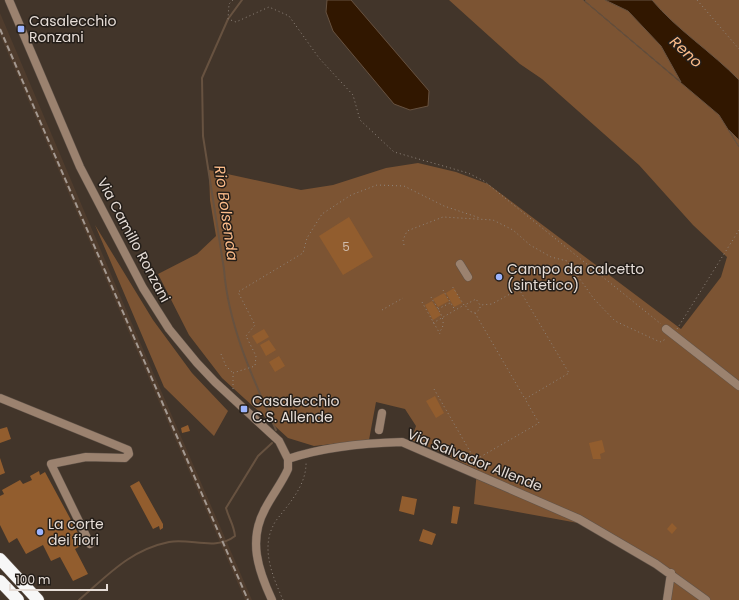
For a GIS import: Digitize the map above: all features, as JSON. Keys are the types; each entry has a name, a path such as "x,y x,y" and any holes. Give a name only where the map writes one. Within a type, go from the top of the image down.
{"highway":[{"path":"0,559 38,600"},
{"path":"0,581 18,600"}],"street":[{"name":"Via Camillo Ronzani","path":"9,0 80,167 132,269 169,329 201,368 279,441 288,459"},
{"path":"460,264 468,277"},
{"path":"666,329 739,386"},
{"path":"0,398 128,450 129,454 125,458 86,457 51,464 90,544"},
{"path":"380,430 382,413"},
{"name":"Via Salvador Allende","path":"288,459 305,453 378,443 402,442 485,479 567,512 671,573 706,600"},
{"path":"272,600 257,565 257,529 264,510 288,469 288,459"},
{"path":"667,600 671,573"}],"path":[{"path":"233,0 229,4 228,19 236,22 269,7 289,16 319,58 353,95 360,120 394,152 468,173 484,181 666,329"},
{"path":"698,0 739,49"},
{"path":"233,373 254,366 256,356 246,336 255,325 238,292 303,253 307,238 322,214 351,195 377,185 404,186 444,206 481,219"},
{"path":"404,245 403,240 407,231 443,218 492,220 513,230 530,245 551,257 567,261 594,299 615,321 660,342 674,334 739,230"},
{"path":"434,389 475,460 539,423 475,313 469,311 452,286"},
{"path":"480,305 492,304 519,289 569,373 525,399"},
{"path":"443,290 455,310"},
{"path":"422,302 440,333 443,327 442,317 431,297"},
{"path":"382,310 404,298"},
{"path":"433,323 476,298 480,305 480,309 475,313"},
{"path":"438,310 450,303"},
{"path":"221,354 226,366 233,373 234,400"},
{"path":"283,600 269,564 268,549 272,526 295,496 307,473 305,453"}],"shaded area":[{"path":"449,0 739,0 739,600 666,600 670,571 578,523 474,504 477,470 436,450 411,440 416,426 405,409 376,402 369,440 314,446 288,438 222,378 189,335 158,274 197,254 216,236 210,200 209,170 301,190 333,185 386,168 418,163 456,172 488,184 681,329 721,277 727,257 693,225 639,165 542,79 520,64"},
{"path":"0,13 136,333 252,600 245,600 0,35"},
{"path":"95,225 153,320 192,373 228,411 214,436 164,387"}],"water":[{"path":"327,0 351,0 429,91 428,106 410,110 394,104 333,31 326,12"},
{"name":"Reno","path":"583,0 586,0 585,1 681,82 661,46 628,11 605,0 652,0 672,21 739,80 739,140 729,130 739,147 719,115"}],"building":[{"path":"349,217 373,257 343,275 319,236"},
{"path":"454,288 462,303 454,307 446,293"},
{"path":"444,293 449,301 438,307 433,299"},
{"path":"432,301 441,315 433,320 425,305"},
{"path":"264,329 269,337 257,344 252,336"},
{"path":"269,340 276,350 266,356 260,345"},
{"path":"279,356 285,366 275,372 269,362"},
{"path":"435,396 444,413 436,418 426,401"},
{"path":"188,425 190,431 182,433 181,428"},
{"path":"7,427 11,439 0,443 0,429"},
{"path":"602,440 605,452 600,454 601,459 593,459 589,443"},
{"path":"0,458 5,473 0,475"},
{"name":"La corte dei fiori","path":"39,471 40,475 45,472 84,544 75,549 88,574 73,581 60,557 51,561 43,545 26,554 17,538 9,543 0,525 0,496 4,494 2,490 20,480 23,484 32,480 30,476"},
{"path":"139,481 163,524 163,528 160,530 159,526 153,529 130,486"},
{"path":"402,496 417,499 414,515 399,511"},
{"path":"453,506 460,507 457,524 451,523"},
{"path":"672,523 677,528 672,534 667,529"},
{"path":"423,529 436,534 432,545 419,541"}],"waterway":[{"name":"Rio Bolsenda","path":"242,0 228,19 202,78 203,136 226,290 231,311 236,331 250,371 276,430"},
{"name":"Rio Bolsenda","path":"79,600 131,557 155,546 177,541 220,543 235,536 226,508 258,456 272,443"}],"railway":[{"path":"0,29 248,600"}],"place":[{"name":"Casalecchio Ronzani","path":"21,29"},
{"name":"Campo da calcetto (sintetico)","path":"499,277"},
{"name":"Casalecchio C.S. Allende","path":"244,409"},
{"name":"La corte dei fiori","path":"40,532"}]}
